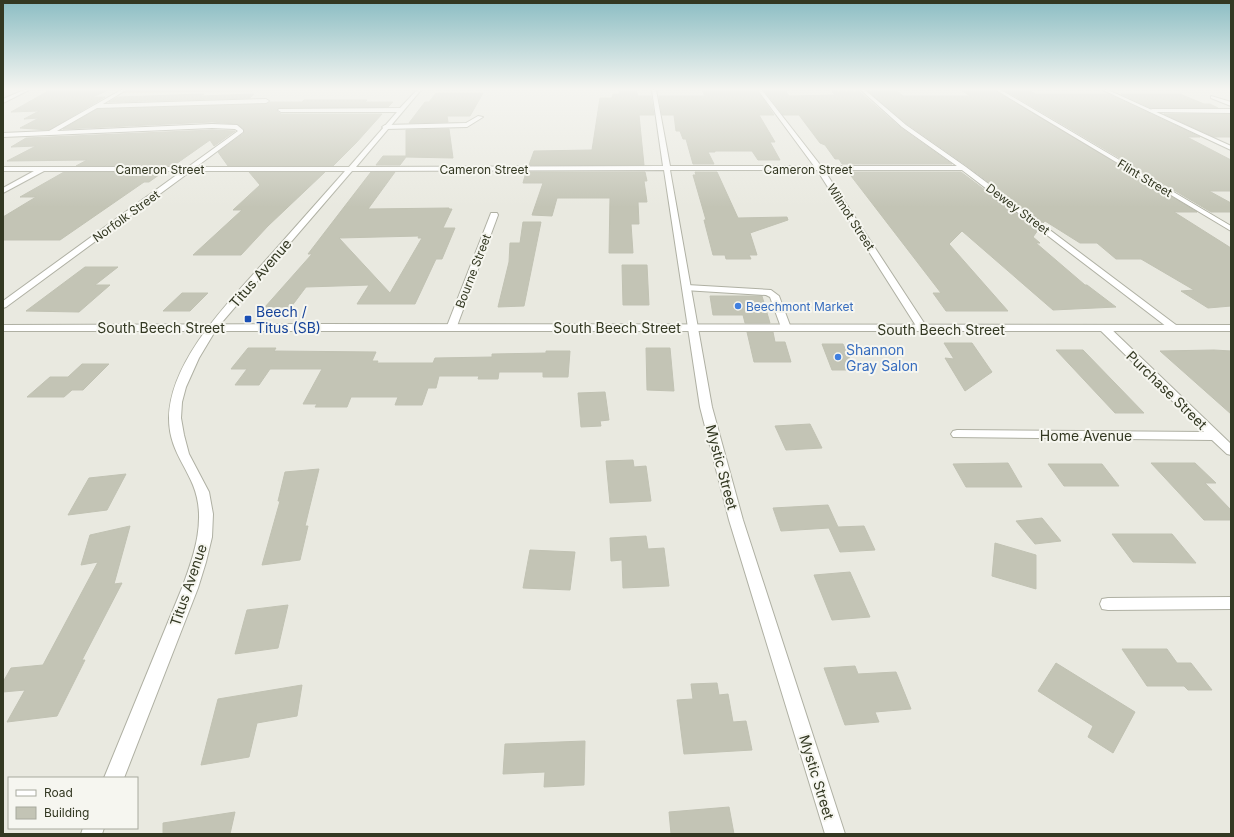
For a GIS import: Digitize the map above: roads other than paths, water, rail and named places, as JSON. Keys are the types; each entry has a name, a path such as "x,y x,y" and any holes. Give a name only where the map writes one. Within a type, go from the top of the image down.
{"street":[{"path":"3,135 50,133 57,129"},
{"name":"Norfolk Street","path":"50,133 133,129"},
{"name":"Norfolk Street","path":"3,305 238,135 241,131 239,129"},
{"name":"Titus Avenue","path":"114,777 194,578 205,537 206,512 202,491 183,454 176,430 174,411 179,390 192,362 213,327 383,129"},
{"name":"Mystic Street","path":"660,129 706,407 734,513 834,834"},
{"name":"Wilmot Street","path":"790,129 819,168 923,329"},
{"name":"Dewey Street","path":"908,129 964,168 1175,328"},
{"name":"Flint Street","path":"1063,129 1231,230"},
{"path":"1191,129 1231,148"},
{"name":"Cameron Street","path":"3,169 964,168"},
{"path":"3,191 43,169"},
{"name":"Bourne Street","path":"452,326 494,215"},
{"path":"686,288 768,292 774,296 786,328"},
{"name":"South Beech Street","path":"3,328 452,326 923,329 1231,328"},
{"name":"Purchase Street","path":"1104,328 1231,451"},
{"name":"Home Avenue","path":"957,434 1215,436"},
{"path":"1108,604 1231,603"}],"place":[{"name":"Beechmont Market","path":"738,306"},
{"name":"Beech / Titus (SB)","path":"248,319"},
{"name":"Shannon Gray Salon","path":"838,357"}]}
